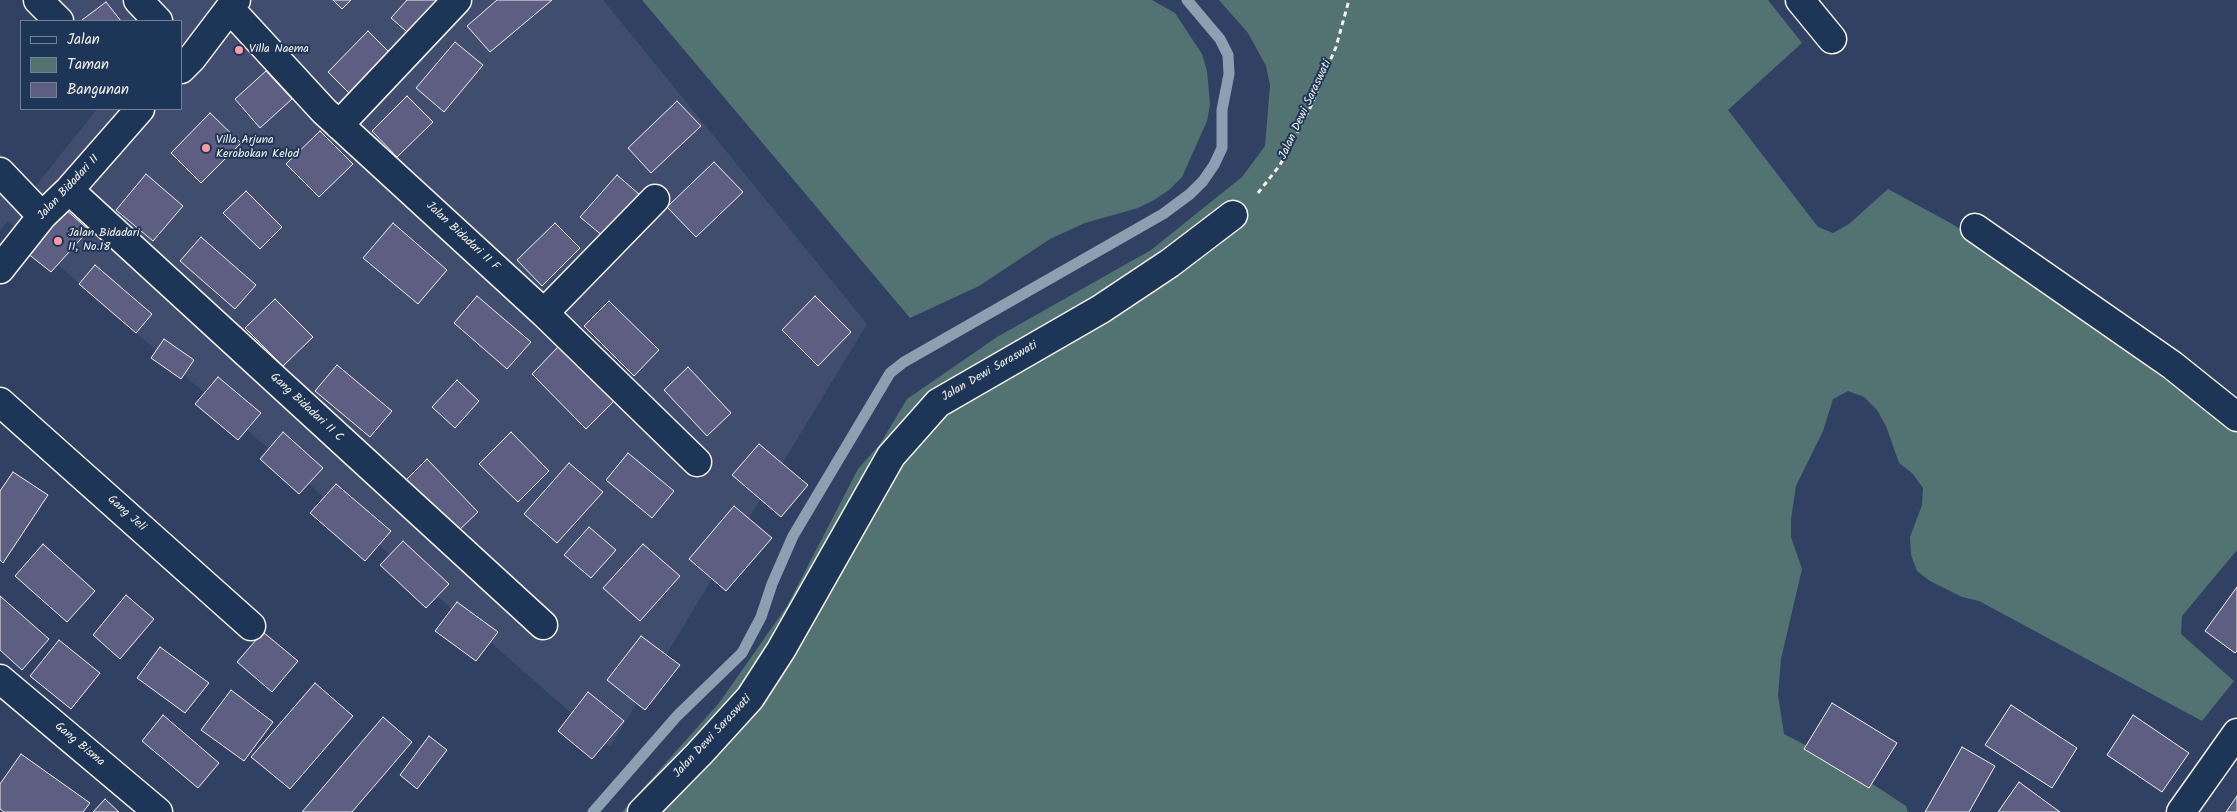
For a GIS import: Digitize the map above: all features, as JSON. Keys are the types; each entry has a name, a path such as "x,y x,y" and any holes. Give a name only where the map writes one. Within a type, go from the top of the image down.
{"street":[{"path":"38,0 57,20"},
{"path":"138,0 157,20"},
{"path":"339,125 457,0"},
{"path":"1800,0 1832,39"},
{"path":"185,58 233,5"},
{"name":"Jalan Bidadari II F","path":"233,5 339,125 544,313 698,462"},
{"name":"Jalan Bidadari II","path":"0,268 42,216 69,190 139,110"},
{"path":"0,172 42,216"},
{"name":"Gang Bidadari II C","path":"69,190 543,625"},
{"path":"544,313 655,199"},
{"name":"Jalan Dewi Saraswati","path":"642,812 700,754 750,698 782,650 891,456 932,409 970,383 1101,309 1170,263 1233,215"},
{"path":"1976,228 2172,365 2237,417"},
{"name":"Gang Jeli","path":"0,402 251,626"},
{"name":"Gang Bisma","path":"0,679 158,812"},
{"path":"2181,812 2237,733"}],"path":[{"name":"Jalan Dewi Saraswati","path":"1233,215 1250,202 1265,185 1280,165 1294,140 1336,48 1349,0"}],"shaded area":[{"path":"46,0 603,0 867,324 610,747 8,221 0,231 0,153 34,188 96,110 182,110 182,20 66,20"}],"green space":[{"path":"642,0 1152,0 1175,13 1202,54 1207,71 1210,104 1207,121 1182,177 1169,190 1154,200 1138,208 1085,223 1050,239 979,286 910,318"},
{"path":"1219,0 1768,0 1802,43 1728,110 1818,227 1833,233 1849,224 1888,189 1954,225 2237,432 2237,550 2182,616 2181,634 2234,681 2202,721 1979,601 1962,597 1930,581 1917,571 1911,555 1910,537 1922,505 1923,488 1912,473 1899,463 1886,426 1877,410 1864,397 1848,391 1833,399 1823,431 1796,486 1791,519 1791,537 1802,569 1781,659 1778,695 1784,734 1842,764 1906,806 1908,812 622,812 719,703 787,606 858,469 880,444 907,399 997,337 1151,250 1242,177 1265,146 1270,85 1266,66 1248,33"}],"building":[{"path":"333,0 351,0 342,9"},
{"path":"407,0 447,0 414,38 391,18"},
{"path":"497,0 552,0 490,52 467,26"},
{"path":"106,2 120,20 82,20"},
{"path":"368,31 392,55 352,96 328,72"},
{"path":"455,42 483,65 444,112 416,88"},
{"path":"266,71 292,99 260,128 235,99"},
{"path":"407,96 433,122 397,157 372,131"},
{"path":"677,101 701,126 651,173 628,148"},
{"name":"Villa Arjuna Kerobokan Kelod","path":"210,113 241,143 201,183 171,153"},
{"path":"320,131 353,164 319,197 286,164"},
{"path":"714,162 743,192 696,237 667,207"},
{"path":"146,174 183,206 153,241 116,210"},
{"path":"617,175 640,195 604,237 580,217"},
{"path":"246,191 282,227 260,249 223,213"},
{"name":"Jalan Bidadari II, No.18","path":"65,209 89,230 51,272 27,253"},
{"path":"393,223 447,270 418,304 363,258"},
{"path":"555,223 580,248 542,286 517,260"},
{"path":"201,237 256,285 235,309 180,261"},
{"path":"95,265 152,314 136,333 79,284"},
{"path":"477,296 531,342 507,369 454,323"},
{"path":"815,296 851,332 818,366 782,330"},
{"path":"275,299 313,337 283,366 245,328"},
{"path":"609,301 659,350 634,376 584,326"},
{"path":"164,339 194,360 181,379 151,358"},
{"path":"559,346 614,401 586,429 532,374"},
{"path":"337,365 392,411 370,437 315,391"},
{"path":"688,367 731,413 707,436 664,390"},
{"path":"218,377 261,413 238,440 195,404"},
{"path":"457,380 479,401 455,428 432,407"},
{"path":"283,432 323,468 299,494 260,459"},
{"path":"511,432 549,471 518,502 479,464"},
{"path":"759,444 808,485 781,517 732,475"},
{"path":"628,453 674,491 652,518 606,480"},
{"path":"427,459 478,512 455,534 404,482"},
{"path":"569,463 603,492 557,543 524,514"},
{"path":"13,472 48,495 3,563 0,560 0,491"},
{"path":"336,484 391,531 365,561 310,513"},
{"path":"734,506 772,538 726,591 689,559"},
{"path":"589,527 616,550 591,578 564,555"},
{"path":"403,541 449,584 426,608 380,565"},
{"path":"43,544 95,591 67,622 15,576"},
{"path":"643,544 680,576 640,621 603,588"},
{"path":"2237,587 2237,651 2235,653 2205,631"},
{"path":"126,595 154,619 120,659 93,635"},
{"path":"0,596 49,639 22,670 0,650"},
{"path":"457,602 498,632 476,661 435,631"},
{"path":"263,632 298,661 272,692 237,662"},
{"path":"641,636 680,665 645,710 607,680"},
{"path":"59,640 100,673 71,709 30,676"},
{"path":"160,647 209,683 185,713 137,678"},
{"path":"315,683 353,716 290,789 251,757"},
{"path":"231,690 273,722 244,761 201,730"},
{"path":"588,692 624,721 592,759 558,731"},
{"path":"1832,703 1897,743 1869,788 1804,749"},
{"path":"2011,705 2077,748 2052,788 1985,745"},
{"path":"163,715 219,763 198,788 142,741"},
{"path":"2133,715 2189,753 2162,792 2107,755"},
{"path":"383,717 412,742 352,812 302,812"},
{"path":"429,736 447,750 417,789 400,775"},
{"path":"1962,747 1995,766 1969,812 1925,812"},
{"path":"21,754 90,803 83,812 4,812 0,809 0,784"},
{"path":"2019,782 2060,812 1998,812"},
{"path":"2237,796 2237,812 2226,812"},
{"path":"105,799 119,812 93,812"}],"waterway":[{"path":"593,812 677,716 742,653 761,617 772,584 793,536 890,373 904,362 1163,214 1190,194 1203,181 1214,165 1222,148 1222,110 1229,74 1228,55 1220,39 1187,0"}],"place":[{"name":"Villa Naema","path":"239,50"},
{"name":"Villa Arjuna Kerobokan Kelod","path":"206,148"},
{"name":"Jalan Bidadari II, No.18","path":"58,241"}]}
